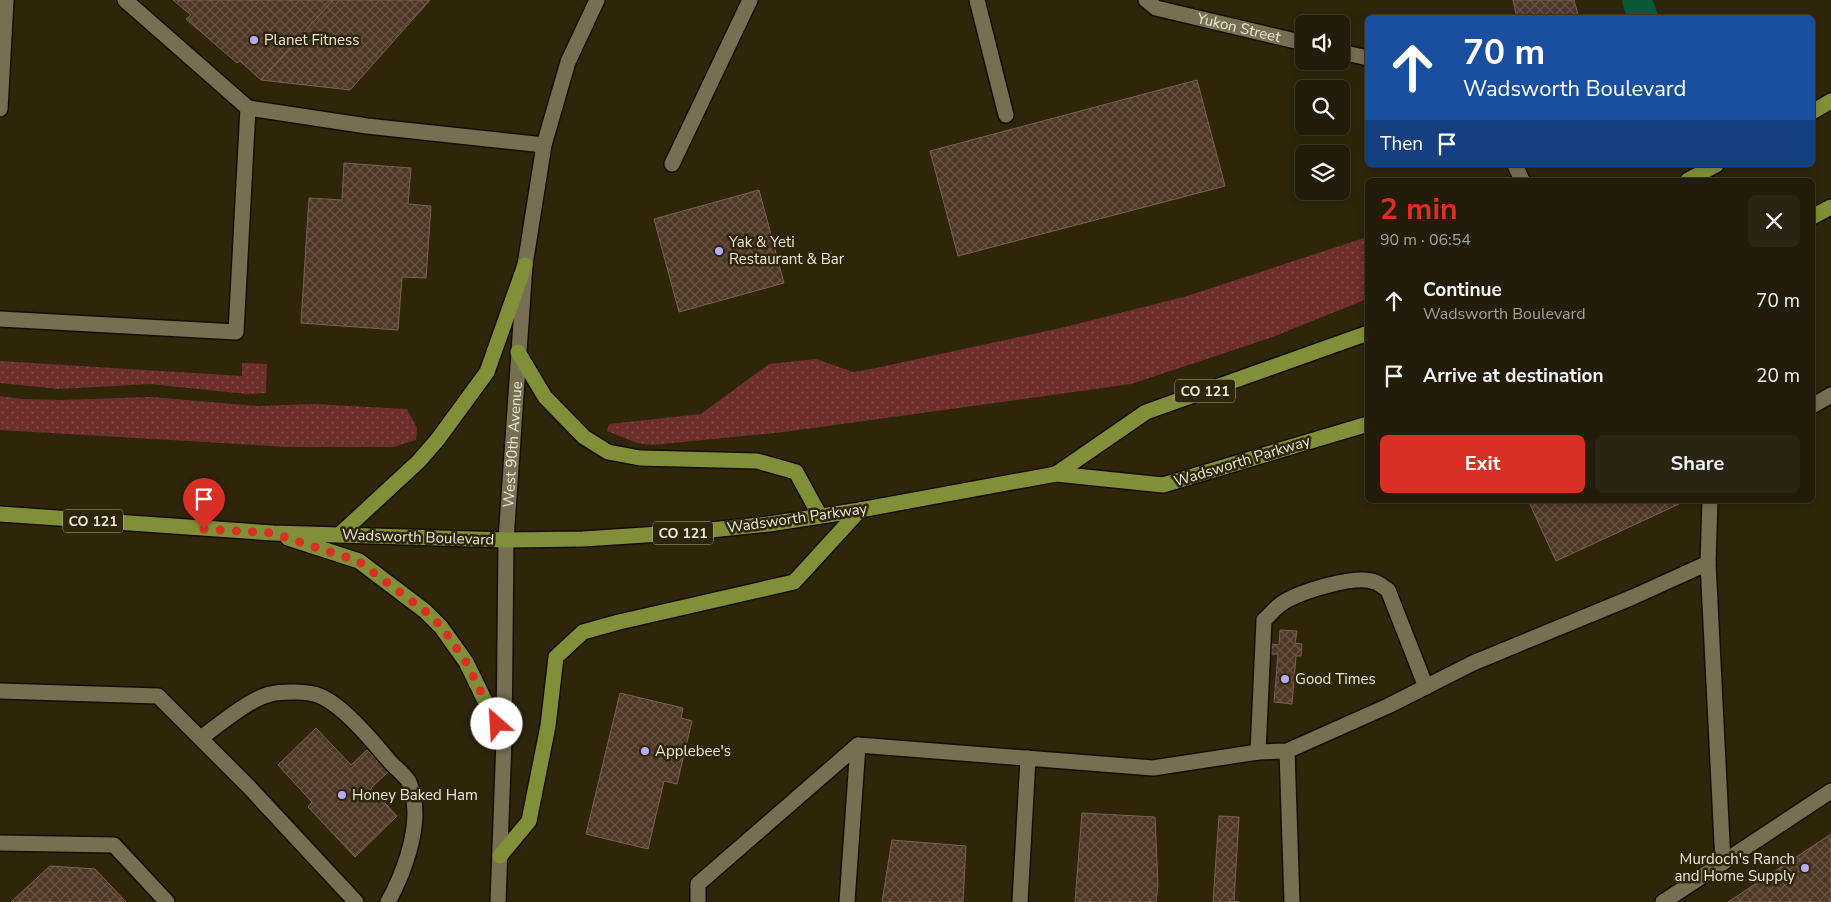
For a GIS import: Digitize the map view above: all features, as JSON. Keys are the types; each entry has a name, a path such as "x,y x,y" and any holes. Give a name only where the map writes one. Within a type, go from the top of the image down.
{"main road":[{"path":"1815,110 1831,101"},
{"path":"1692,178 1712,167"},
{"path":"1815,215 1831,207"},
{"path":"339,535 419,461 438,439 487,372 526,265"},
{"name":"Wadsworth Parkway","path":"1056,474 1146,412 1365,334"},
{"path":"518,352 545,397 584,437 608,452 640,458 756,461 796,472 820,516"},
{"name":"Wadsworth Parkway","path":"506,540 568,540 691,532 769,524 860,510 1056,474 1163,485 1365,425"},
{"path":"500,856 529,821 548,726 556,657 583,632 794,582 860,510"},
{"name":"Wadsworth Boulevard","path":"0,514 272,533 506,540"},
{"path":"272,533 358,561 425,611 441,626 466,662 504,740"}],"street":[{"path":"0,107 6,0"},
{"path":"125,0 248,108 368,126 544,145"},
{"path":"672,164 750,0"},
{"path":"977,0 1006,115"},
{"name":"Yukon Street","path":"1146,0 1156,8 1295,41"},
{"name":"West 90th Avenue","path":"498,902 504,740 506,540 518,352 526,265 544,145 568,62 594,1"},
{"path":"1350,54 1365,57"},
{"path":"0,319 236,332 248,108"},
{"path":"1815,404 1831,395"},
{"path":"1710,503 1708,563 1722,863"},
{"path":"698,902 698,884 858,744 1153,768 1258,752 1287,751 1388,706 1473,663 1633,597 1708,563"},
{"path":"1258,752 1264,620 1281,604 1302,594 1342,582 1360,579 1375,582 1388,590 1426,687"},
{"path":"0,691 158,696 249,787 356,902"},
{"path":"201,738 244,706 269,694 290,692 319,695 340,710 364,732 409,782 414,800 414,825 411,840 403,869 388,902"},
{"path":"847,902 858,744"},
{"path":"1287,751 1292,902"},
{"path":"1020,902 1028,758"},
{"path":"1663,902 1831,791"},
{"path":"0,844 114,845 167,902"}],"shaded area":[{"path":"1365,238 1365,300 1270,338 1131,384 784,432 652,445 637,443 607,431 609,424 701,414 769,364 816,359 853,372 1065,327 1187,296"},
{"path":"0,361 242,376 242,363 267,364 266,393 247,394 150,384 59,389 0,383"},
{"path":"0,396 22,399 62,400 152,397 257,406 314,404 407,409 417,428 416,440 393,447 288,447 0,430"}],"building":[{"name":"Planet Fitness","path":"173,0 333,0 261,80 240,61 237,63 186,19 191,15"},
{"path":"333,0 430,0 350,90 261,80"},
{"path":"1513,0 1574,0 1578,15 1516,15"},
{"path":"1197,80 1225,186 958,256 930,151"},
{"path":"344,163 411,168 408,204 431,206 426,278 402,277 398,330 301,323 309,198 342,200"},
{"name":"Yak & Yeti Restaurant & Bar","path":"759,190 784,283 679,312 654,219"},
{"path":"1529,503 1679,504 1556,561"},
{"name":"Good Times","path":"1280,630 1297,631 1295,643 1302,644 1301,656 1296,656 1292,704 1274,702 1278,654 1271,654 1272,644 1279,645"},
{"name":"Applebee's","path":"620,693 683,708 681,718 692,721 677,784 664,781 648,849 586,834"},
{"name":"Honey Baked Ham","path":"316,728 351,765 367,750 388,772 371,788 397,816 355,857 308,807 312,802 278,765"},
{"path":"1082,813 1155,817 1158,885 1156,902 1075,902"},
{"path":"1219,816 1239,817 1234,901 1240,902 1213,902"},
{"name":"Murdoch's Ranch and Home Supply","path":"1831,834 1831,902 1728,902"},
{"path":"892,840 966,846 963,902 882,902"},
{"path":"50,866 95,869 126,902 11,902"}],"waterway":[{"path":"1637,0 1642,15"}],"place":[{"name":"Planet Fitness","path":"254,40"},
{"name":"Yak & Yeti Restaurant & Bar","path":"719,251"},
{"name":"Good Times","path":"1285,679"},
{"name":"Applebee's","path":"645,751"},
{"name":"Honey Baked Ham","path":"342,795"},
{"name":"Murdoch's Ranch and Home Supply","path":"1805,868"}],"route":[{"path":"204,529 272,533 358,561 425,611 441,626 466,662 497,724"}]}
